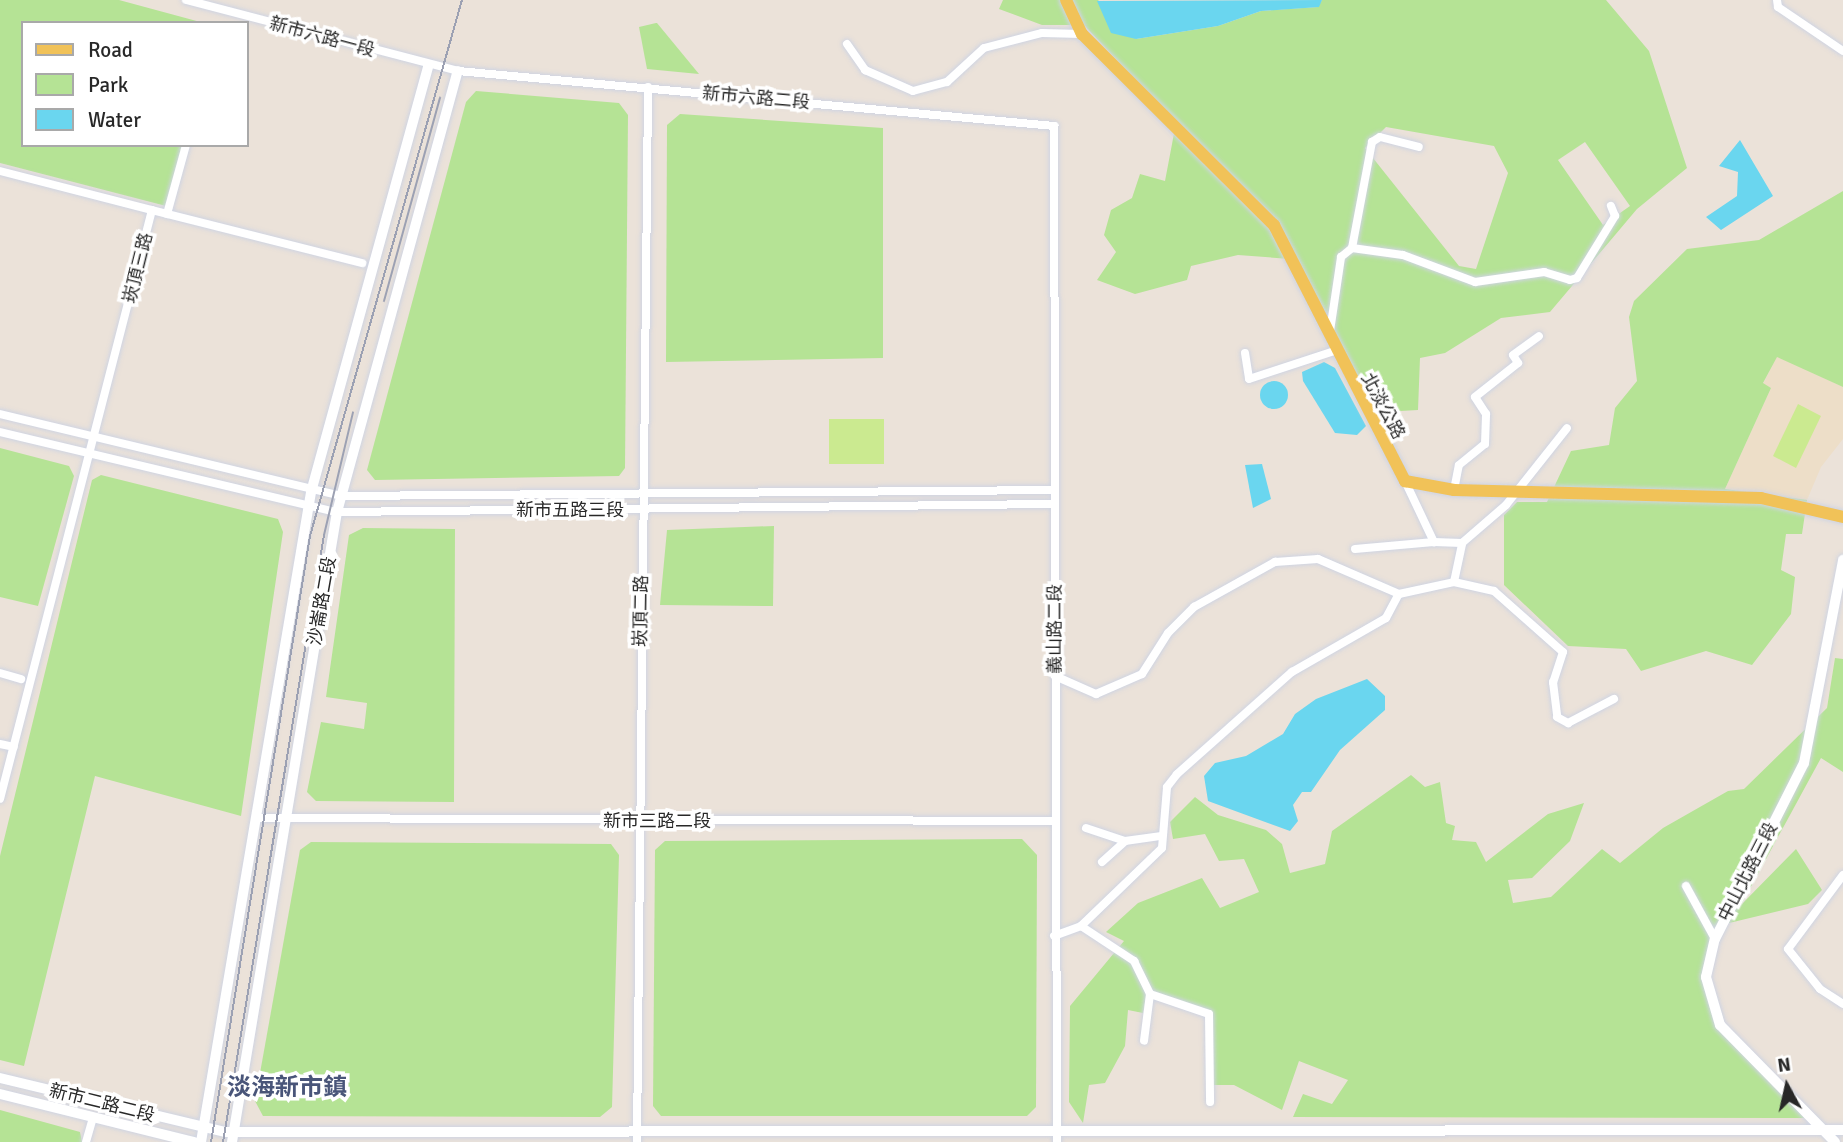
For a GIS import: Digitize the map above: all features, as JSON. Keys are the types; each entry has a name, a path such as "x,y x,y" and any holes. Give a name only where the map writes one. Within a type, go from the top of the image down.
{"main road":[{"name":"北淡公路","path":"1066,0 1082,34 1273,225 1331,345 1405,481"},
{"path":"1405,481 1454,490 1761,498 1843,517"}],"street":[{"name":"新市六路一段","path":"186,0 458,71"},
{"path":"1777,0 1843,51"},
{"path":"847,44 865,70 913,91 947,82 984,48 1042,33 1082,34"},
{"path":"311,492 429,65"},
{"name":"新市六路二段","path":"458,71 1054,126"},
{"name":"沙崙路二段","path":"234,1137 337,512 458,71"},
{"name":"崁頂二路","path":"637,1138 638,821 648,87"},
{"name":"義山路二段","path":"1054,126 1056,1137"},
{"path":"1245,353 1249,379 1331,345 1340,257 1352,248 1372,142 1380,137 1419,147"},
{"path":"167,214 185,147"},
{"name":"崁頂三路","path":"0,172 152,210 90,455"},
{"path":"1352,248 1403,255 1475,282 1544,272 1570,280 1577,278 1615,216 1611,206"},
{"path":"152,210 362,263"},
{"path":"1454,490 1459,465 1485,444 1486,414 1475,397 1518,363 1513,355 1539,336"},
{"name":"新市五路三段","path":"0,414 311,492 341,496 1055,490"},
{"path":"1454,582 1462,543 1513,491 1567,428"},
{"name":"新市五路三段","path":"0,432 308,508 337,512 1055,504"},
{"path":"0,799 90,455"},
{"path":"1405,481 1434,542"},
{"name":"沙崙路二段","path":"201,1142 259,818 311,492"},
{"path":"1355,549 1434,542 1462,543"},
{"path":"1055,676 1096,694 1142,674 1180,618 1283,560 1318,559 1399,594 1454,582 1513,601 1563,652 1553,682 1557,717 1568,723 1614,699"},
{"name":"中山北路三段","path":"1833,1137 1720,1025 1706,978 1715,939 1804,763 1843,560"},
{"path":"1054,936 1081,926 1162,848 1167,787 1177,774 1292,672 1386,618 1399,594"},
{"path":"0,673 21,679"},
{"path":"0,744 14,747"},
{"name":"新市三路二段","path":"259,818 284,822 1056,821"},
{"path":"1086,828 1125,841 1162,836"},
{"path":"1102,862 1125,841"},
{"path":"1843,874 1788,949 1820,989 1843,1004"},
{"path":"1686,886 1715,939"},
{"path":"1081,926 1134,961 1150,995 1144,1041"},
{"path":"1150,995 1209,1014 1210,1102"},
{"name":"新市二路二段","path":"0,1078 234,1137 1833,1137 1843,1130"},
{"name":"新市二路二段","path":"0,1094 194,1142"},
{"path":"86,1142 93,1117"}],"shaded area":[{"path":"1777,356 1843,387 1843,439 1821,467 1807,500 1725,489 1771,388 1763,384"}],"green space":[{"path":"0,0 119,0 197,21 21,21 21,147 182,147 166,206 0,163"},
{"path":"1003,0 1098,0 1136,39 1218,26 1261,11 1318,7 1322,0 1606,0 1649,51 1687,168 1637,209 1550,312 1501,318 1445,353 1420,358 1418,410 1364,413 1290,259 1238,255 1191,266 1187,280 1135,294 1097,280 1116,252 1104,235 1111,210 1132,198 1140,174 1165,181 1176,123 1084,25 1042,25 999,9","holes":["1386,127 1494,146 1508,173 1476,269 1459,266 1365,148","1585,142 1630,206 1603,225 1558,160"]},
{"path":"657,23 699,74 647,69 639,27"},
{"path":"476,91 619,103 628,115 625,468 619,476 375,480 367,470 466,102"},
{"path":"680,114 883,128 883,358 666,362 667,125"},
{"path":"1843,191 1843,387 1777,357 1763,383 1771,388 1725,489 1807,500 1802,534 1786,534 1781,570 1795,577 1791,614 1752,665 1706,651 1641,671 1626,649 1568,646 1504,585 1504,515 1517,502 1547,502 1571,451 1609,445 1615,408 1637,381 1629,317 1634,301 1687,249 1759,240"},
{"path":"1798,404 1821,416 1796,468 1773,456"},
{"path":"829,419 884,419 884,464 829,464"},
{"path":"0,448 69,466 74,476 38,606 0,597"},
{"path":"101,475 278,519 283,532 241,816 95,776 24,1066 0,1060 0,856 92,480"},
{"path":"774,526 773,606 660,605 667,530"},
{"path":"363,528 455,529 454,802 316,801 307,792 321,722 364,729 367,703 326,697 349,535"},
{"path":"1835,658 1843,659 1843,772 1821,758 1741,905 1796,849 1822,890 1808,904 1725,924 1708,967 1721,1025 1818,1118 1293,1117 1303,1094 1332,1104 1348,1080 1299,1061 1282,1110 1234,1085 1208,1085 1213,1013 1146,998 1143,1013 1128,1010 1125,1046 1105,1083 1089,1085 1083,1123 1069,1102 1070,1006 1124,941 1106,932 1138,903 1202,878 1220,908 1259,892 1244,859 1219,861 1205,834 1173,839 1170,822 1195,797 1218,815 1266,830 1282,844 1290,873 1325,864 1332,831 1411,775 1425,787 1440,782 1446,823 1455,826 1452,840 1476,842 1486,862 1548,814 1584,803 1570,841 1532,878 1508,880 1513,903 1551,897 1602,849 1620,863 1663,828 1728,791 1744,789 1827,708"},
{"path":"1022,839 1037,855 1036,1107 1027,1116 661,1116 653,1106 655,850 665,841"},
{"path":"311,842 611,844 619,855 612,1107 600,1117 263,1116 255,1101 300,850"},
{"path":"0,1110 80,1132 82,1142 0,1142"}],"water":[{"path":"1322,0 1319,7 1261,11 1218,26 1136,39 1111,33 1097,1"},
{"path":"1740,140 1773,196 1721,230 1706,217 1737,196 1738,172 1719,166"},
{"path":"1324,362 1335,368 1366,426 1357,435 1335,433 1303,381 1302,372"},
{"path":"1274,381 1284,385 1288,395 1284,405 1274,409 1264,405 1260,395 1264,385"},
{"path":"1262,464 1271,499 1253,508 1245,465"},
{"path":"1367,679 1385,696 1385,710 1340,750 1311,792 1302,792 1293,805 1298,821 1290,831 1208,801 1204,776 1215,763 1246,756 1283,734 1295,714 1316,699"}],"tram line":[{"path":"211,1142 310,536 462,0"},
{"path":"384,301 440,98"},
{"path":"223,1142 324,535 353,412"}],"district":[{"name":"淡海新市鎮","path":"287,1088"}]}
